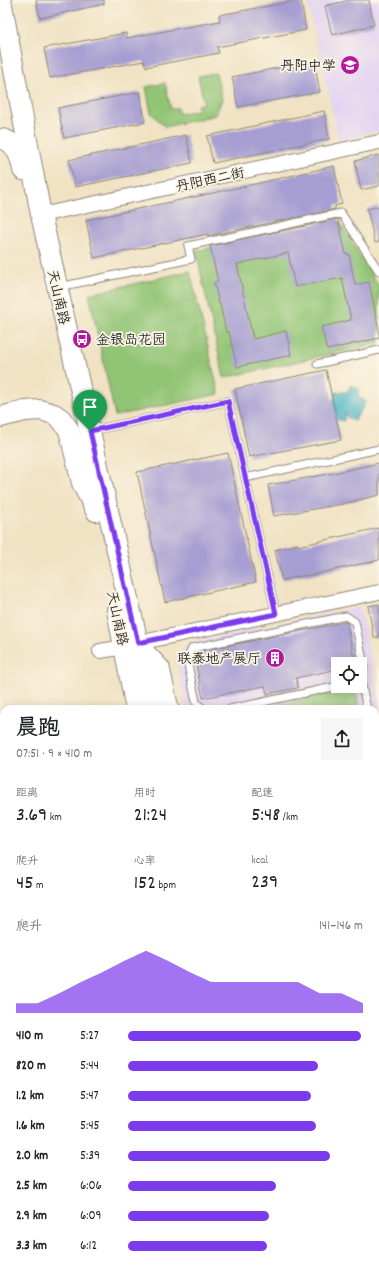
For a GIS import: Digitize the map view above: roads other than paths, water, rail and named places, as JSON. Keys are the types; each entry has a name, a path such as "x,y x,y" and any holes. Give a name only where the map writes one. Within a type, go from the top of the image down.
{"main road":[{"name":"天山南路","path":"1,0 41,215 90,431 132,645 136,705"},
{"name":"天山南路","path":"0,139 4,139 12,144 21,158 96,511 132,645 152,705"},
{"path":"0,417 25,411 40,410 54,414 61,418 69,430 82,483 96,511"}],"street":[{"name":"丹阳西二街","path":"41,215 379,142"},
{"path":"100,651 379,592"},
{"path":"132,645 161,668 169,705"}],"lane":[{"path":"57,288 191,259 188,246 341,213 379,271"},
{"path":"317,364 379,350"},
{"path":"90,431 228,401 276,614"},
{"path":"245,478 379,449"},
{"path":"199,705 196,702 187,660 192,648 346,616 355,622 362,657"},
{"path":"249,705 331,687"},
{"path":"363,693 366,705"}],"water":[{"path":"351,385 359,389 358,396 365,401 363,407 354,421 348,418 345,413 344,421 330,418 327,407 335,398 336,392 347,392"}],"place":[{"name":"丹阳中学","path":"350,65"},
{"name":"金银岛花园","path":"82,339"},
{"name":"联泰地产展厅","path":"275,658"}]}
